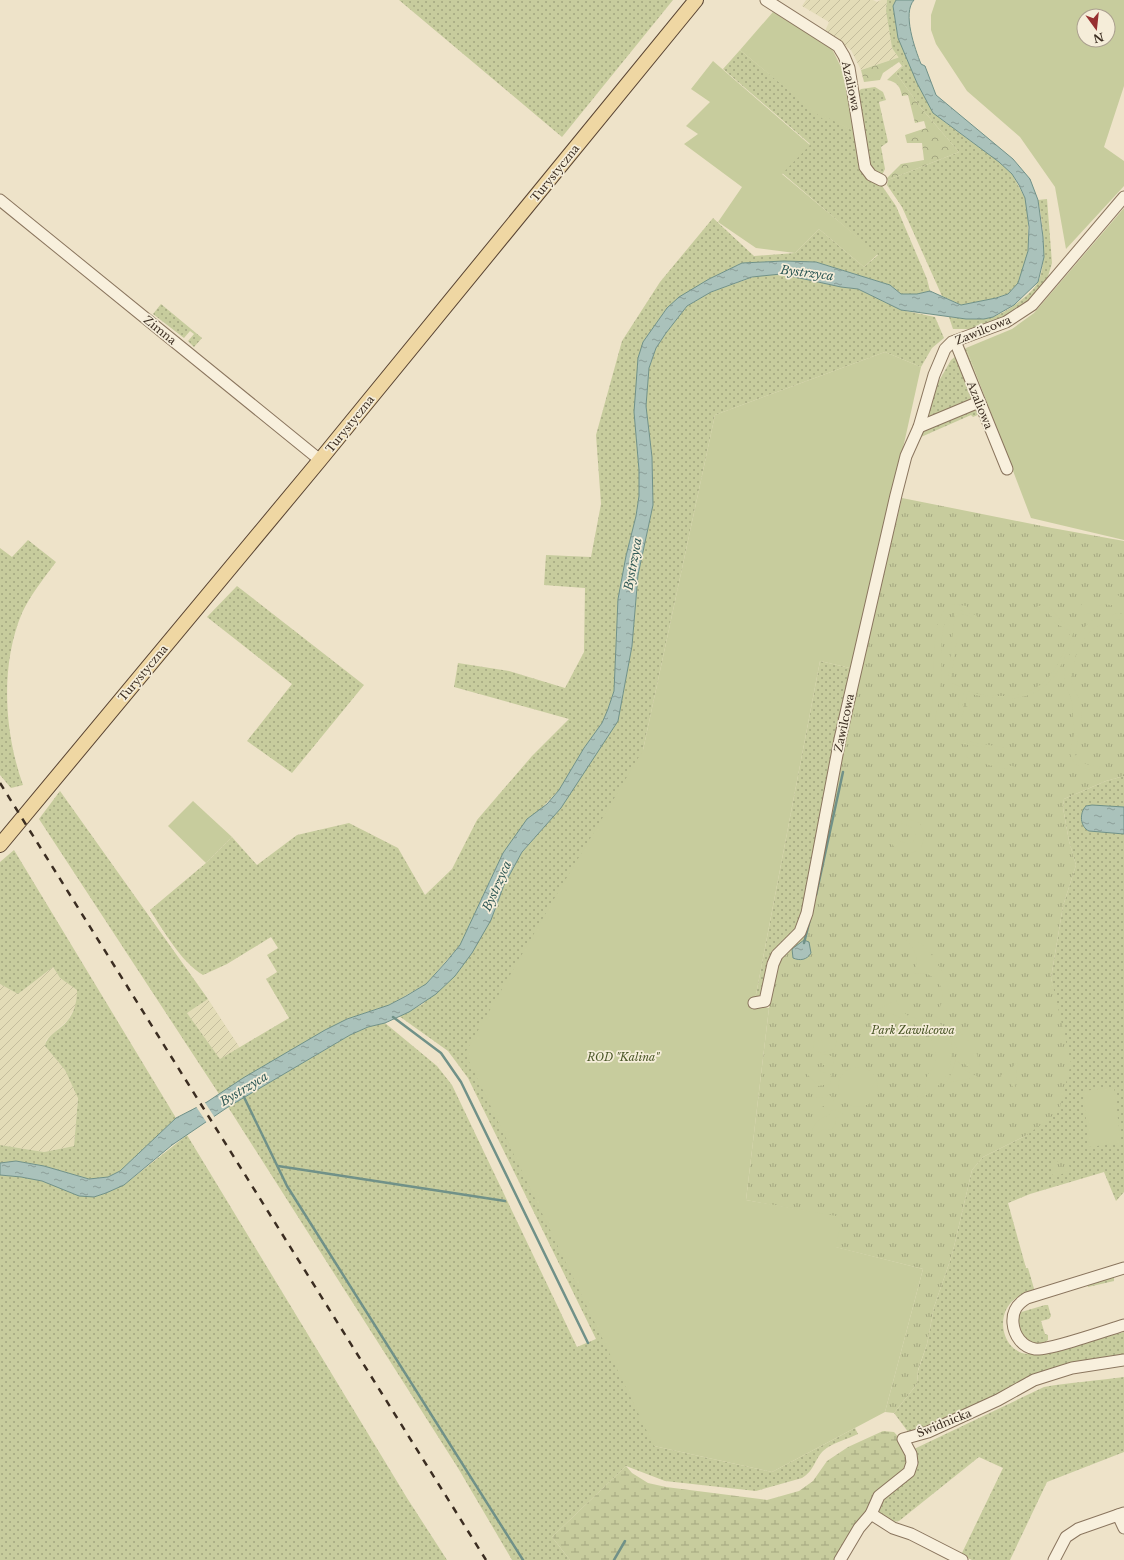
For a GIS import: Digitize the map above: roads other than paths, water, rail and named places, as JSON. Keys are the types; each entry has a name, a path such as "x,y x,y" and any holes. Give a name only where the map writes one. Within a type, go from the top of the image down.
{"main road":[{"name":"Turystyczna","path":"0,845 320,460 696,0"}],"street":[{"name":"Azaliowa","path":"766,0 838,46 849,68 865,167 871,176 881,180"},
{"name":"Zawilcowa","path":"754,1003 765,1001 773,964 777,955 800,932 807,913 855,672 906,456 919,427 941,355 948,344 955,340 1006,322 1032,305 1124,197"},
{"name":"Zimna","path":"0,200 320,460"},
{"name":"Azaliowa","path":"955,340 1007,469"},
{"path":"919,427 979,402"},
{"path":"1124,1268 1027,1298 1018,1304 1014,1311 1013,1321 1016,1334 1021,1342 1036,1349 1124,1325"},
{"name":"Świdnicka","path":"840,1560 859,1528 871,1514 879,1496 909,1472 912,1463 911,1454 903,1439 928,1432 998,1400 1034,1380 1072,1368 1124,1360"},
{"path":"871,1514 893,1528 911,1534 962,1560"},
{"path":"1054,1560 1066,1538 1078,1529 1121,1514 1124,1528"}],"water":[{"name":"Bystrzyca","path":"896,0 914,0 909,13 911,31 921,64 925,66 936,95 1013,159 1030,179 1038,200 1043,237 1044,257 1038,282 1014,305 993,317 984,319 966,319 901,310 858,289 841,287 781,274 752,277 711,292 687,306 656,348 649,368 646,406 652,457 653,505 638,575 632,646 618,721 561,808 522,852 504,885 491,920 472,953 455,976 436,994 409,1012 385,1023 368,1027 350,1035 228,1107 172,1145 124,1185 106,1193 94,1197 79,1196 42,1181 0,1175 0,1163 16,1161 44,1166 89,1179 108,1177 120,1171 176,1118 207,1102 243,1078 325,1030 347,1019 389,1005 426,984 460,945 503,853 527,819 547,804 559,790 584,748 602,723 608,709 614,691 618,599 639,496 639,470 634,412 638,358 643,342 667,308 679,297 709,279 742,263 784,261 816,262 890,285 901,294 917,294 930,291 961,305 1008,294 1018,283 1028,251 1029,227 1025,198 1012,174 999,162 933,113 917,83 898,38 893,6"},
{"path":"1086,806 1124,807 1124,834 1089,831 1086,829 1082,823 1082,812"},
{"path":"804,940 809,942 811,953 803,959 793,958 792,949"}],"waterway":[{"path":"816,895 843,772"},
{"path":"804,943 810,919"},
{"path":"393,1017 441,1053 461,1082 588,1343"},
{"name":"Bystrzyca","path":"243,1095 287,1186 523,1560"},
{"path":"278,1166 505,1201"},
{"path":"614,1560 625,1541"}],"railway":[{"path":"0,783 486,1560"}],"park label":[{"name":"Park Zawilcowa","path":"913,1030"},
{"name":"ROD \"Kalina\"","path":"623,1057"}]}
